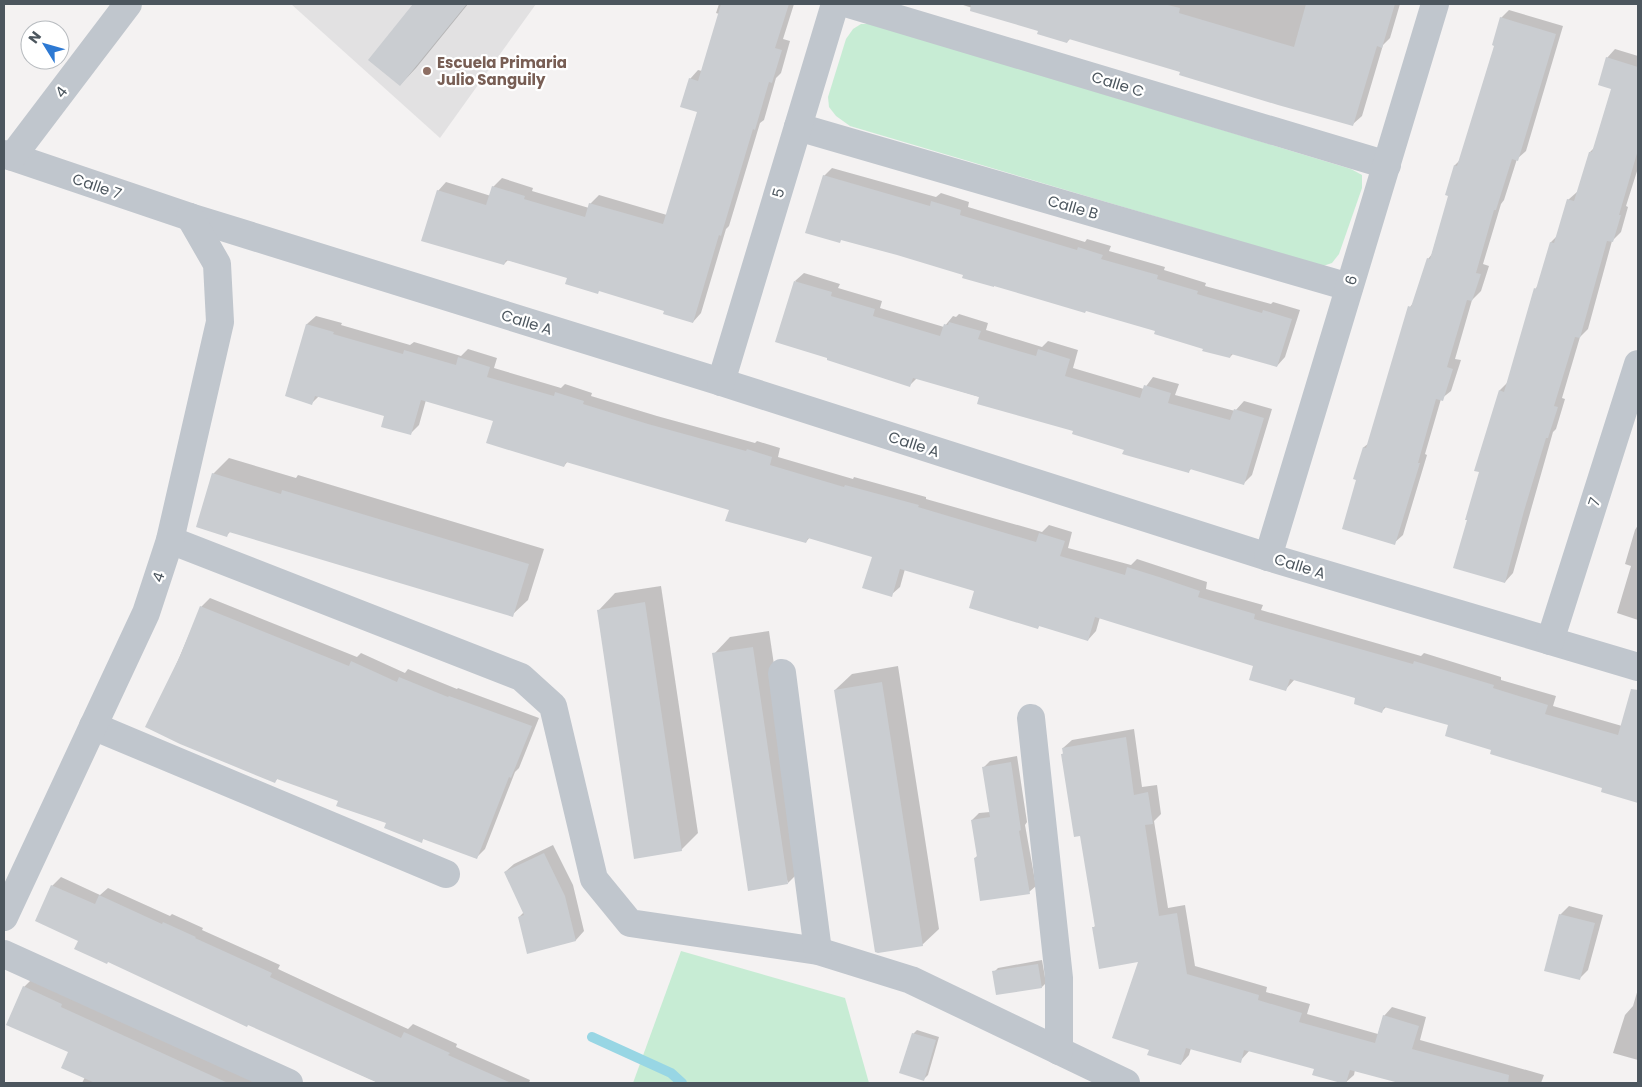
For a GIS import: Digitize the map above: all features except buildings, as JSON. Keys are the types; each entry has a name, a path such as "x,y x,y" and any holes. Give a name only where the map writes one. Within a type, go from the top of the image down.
{"street":[{"name":"4","path":"8,156 128,4"},
{"name":"5","path":"721,382 835,4"},
{"name":"Calle C","path":"849,4 1387,164"},
{"name":"6","path":"1268,557 1435,4"},
{"name":"Calle B","path":"798,127 1349,286"},
{"name":"Calle 7","path":"8,156 190,217"},
{"name":"4","path":"4,917 146,613 170,540 220,322 217,264 190,217"},
{"name":"Calle A","path":"190,217 721,382 1268,557 1638,667"},
{"name":"7","path":"1550,641 1638,364"},
{"path":"170,540 521,676 553,706 594,879 630,923 818,951 911,980 1126,1083"},
{"path":"782,673 818,951"},
{"path":"1031,718 1058,978 1059,1051"},
{"path":"93,726 446,874"},
{"path":"4,954 289,1083"}],"shaded area":[{"name":"Escuela Primaria Julio Sanguily","path":"291,4 536,4 440,138"}],"green space":[{"path":"861,24 873,24 1351,169 1362,175 1362,188 1339,254 1332,263 1323,266 850,126 836,116 829,107 828,97 846,39 853,29"},
{"path":"681,951 845,998 869,1083 633,1083"}],"waterway":[{"path":"592,1037 671,1073 682,1083"}],"place":[{"name":"Escuela Primaria Julio Sanguily","path":"427,71"}]}
